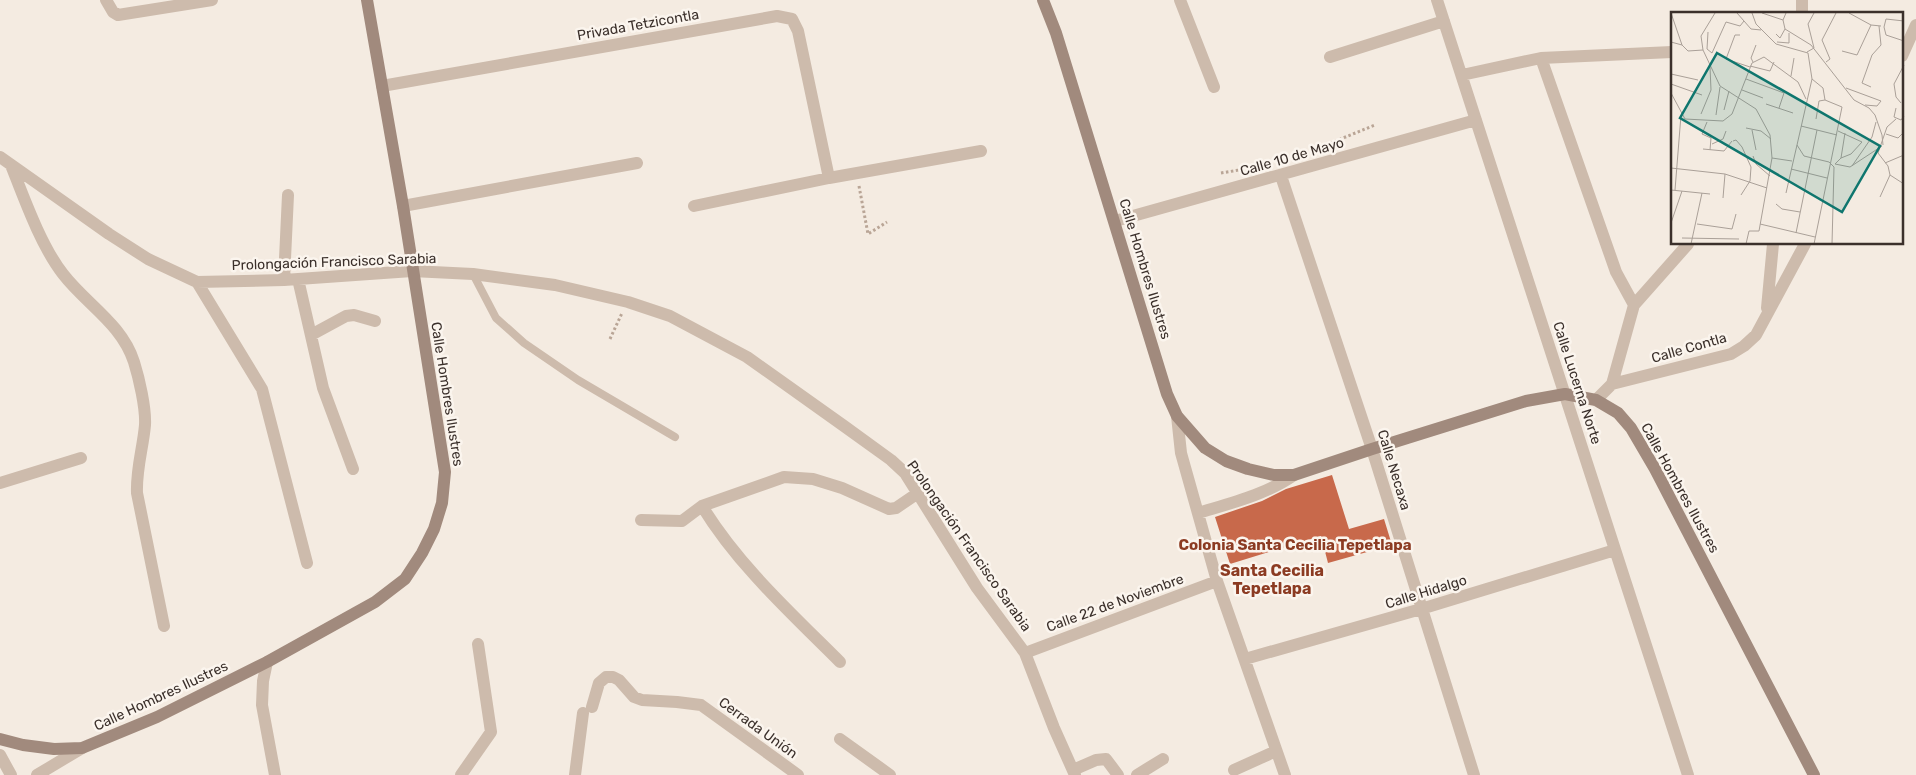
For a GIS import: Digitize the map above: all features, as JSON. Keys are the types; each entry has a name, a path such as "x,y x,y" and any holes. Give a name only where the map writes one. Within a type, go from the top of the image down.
{"main road":[{"name":"Calle Hombres Ilustres","path":"0,739 54,750 82,748 157,717 267,662 375,602 405,579 422,553 434,529 442,503 445,472 403,206 367,0"},
{"name":"Calle Hombres Ilustres","path":"1043,0 1056,32 1166,394 1177,416 1205,448 1226,461 1248,469 1274,476 1294,475 1526,401 1565,394 1596,400 1618,413 1631,428 1655,469 1814,775"}],"street":[{"path":"107,3 113,12 118,15 212,0"},
{"path":"1180,0 1214,87"},
{"name":"Calle Lucerna Norte","path":"1437,0 1688,775"},
{"name":"Privada Tetzicontla","path":"382,86 777,16 792,19 798,31 828,178"},
{"path":"1330,57 1444,21"},
{"path":"1904,52 1916,25"},
{"path":"1462,75 1541,58 1671,52"},
{"path":"1541,58 1616,272 1634,305"},
{"name":"Calle 10 de Mayo","path":"1115,222 1476,120"},
{"path":"694,206 828,178 981,151"},
{"name":"Prolongación Francisco Sarabia","path":"0,157 109,234 148,259 198,282 284,280 412,271 473,274 555,285 628,302 670,316 747,357 891,460 904,474 918,493 977,588 1025,653 1054,728 1074,772"},
{"path":"403,206 637,163"},
{"path":"11,165 44,243 62,274 118,331 134,361 143,403 145,424 136,473 137,492 164,626"},
{"name":"Calle Necaxa","path":"1281,176 1372,449 1474,775"},
{"path":"284,280 288,195"},
{"path":"1596,400 1612,384 1634,305 1687,245"},
{"path":"1766,315 1773,245"},
{"name":"Calle Contla","path":"1612,384 1731,354 1744,346 1756,335 1804,245"},
{"path":"298,279 323,388 353,469"},
{"path":"198,282 262,389 307,564"},
{"path":"311,335 346,316 354,315 375,321"},
{"path":"1177,416 1181,453 1217,581 1285,775"},
{"path":"0,483 81,458"},
{"name":"Calle Hombres Ilustres","path":"1198,514 1264,492 1278,486 1294,475"},
{"path":"641,520 682,521 702,506 784,477 813,479 842,488 889,509 896,508 918,493"},
{"path":"702,506 719,533 779,601 840,662"},
{"name":"Calle Hidalgo","path":"1245,659 1421,609 1615,550"},
{"name":"Calle 22 de Noviembre","path":"1025,653 1217,581"},
{"path":"461,775 491,732 478,644"},
{"path":"267,662 263,681 262,705 275,775"},
{"name":"Cerrada Unión","path":"575,775 588,710 599,683 606,677 613,677 619,680 634,697 642,700 701,705 798,775"},
{"path":"840,739 890,775"},
{"path":"37,775 82,748"},
{"path":"1234,770 1276,752"},
{"path":"1,758 11,775"},
{"path":"1074,772 1096,760 1106,759 1118,775"},
{"path":"1137,775 1163,759"}],"lane":[{"path":"473,274 496,318 524,344 578,380 674,437"}],"path":[{"path":"1311,151 1375,125"},
{"path":"1221,173 1248,168"},
{"path":"857,173 868,234 887,222"},
{"path":"610,339 628,302"}],"building":[{"path":"1332,475 1349,529 1384,519 1392,545 1328,563 1321,536 1230,564 1215,517 1262,501 1286,489"}],"district":[{"name":"Colonia Santa Cecilia Tepetlapa","path":"1295,545"},
{"name":"Santa Cecilia Tepetlapa","path":"1272,579"}]}
